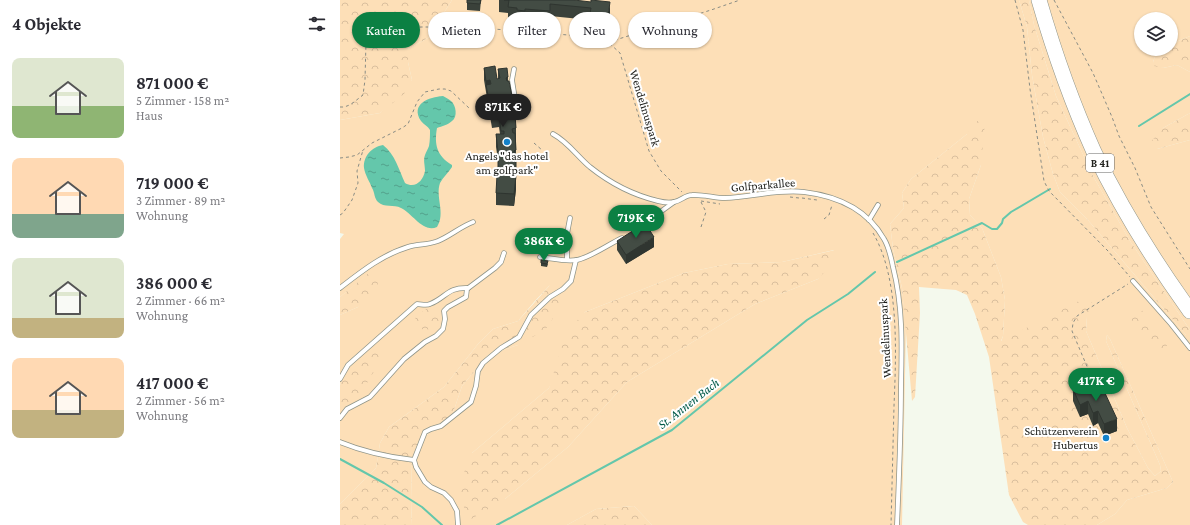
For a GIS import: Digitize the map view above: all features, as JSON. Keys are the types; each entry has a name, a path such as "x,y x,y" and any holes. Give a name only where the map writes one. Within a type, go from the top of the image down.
{"highway":[{"name":"B 41","path":"1039,0 1051,41 1074,104 1094,152 1142,241 1190,311"}],"lane":[{"path":"514,69 512,80 516,105"},
{"path":"553,134 560,138 590,166 611,181 633,193 659,201 674,202"},
{"name":"Golfparkallee","path":"686,195 694,194 725,198 780,191 804,192 828,196 846,202 862,213 884,239 890,253 896,278 902,322 901,433 897,525"},
{"path":"634,230 686,195"},
{"path":"869,220 878,206"},
{"path":"568,260 568,234 570,218"},
{"path":"340,288 372,264 395,251 411,246 430,244 442,240 463,226 473,222"},
{"path":"540,257 576,260 594,253 627,235"},
{"path":"340,418 347,409 370,397 404,359 424,342 436,336 443,329 445,319 444,311 448,307 466,297 467,289 495,268 500,262 504,253"},
{"path":"458,525 457,511 451,500 444,493 424,482 416,468 414,460 425,432 441,426 471,402 476,386 478,371 484,363 501,348 518,337 531,315 550,297 563,290 571,281 576,260"},
{"path":"1133,281 1190,348"},
{"path":"340,380 348,365 417,304 429,305 452,290 462,287 469,288"},
{"path":"340,442 383,456 414,460"}],"path":[{"path":"620,38 740,0"},
{"path":"1015,0 1023,30 1042,172 1047,189 1108,251 1133,281 1087,309 1077,316 1073,323 1072,331 1094,383"},
{"path":"1054,0 1093,73 1151,207 1190,270"},
{"path":"340,107 353,103 363,95 366,42 372,34 381,31 421,27 469,27 569,35"},
{"name":"Wendelinuspark","path":"615,48 620,53 649,151 661,171 686,195 701,201 718,204 725,203"},
{"path":"340,158 357,155 372,143 408,124 417,102 425,92 439,89 451,91 469,108"},
{"path":"534,143 542,150"},
{"path":"340,214 343,213 352,200 358,183 357,171 363,149"},
{"path":"788,197 820,201"},
{"path":"701,201 706,212 701,227"},
{"path":"824,219 829,215 832,204"},
{"name":"Wendelinuspark","path":"871,230 884,258 889,280 895,324 896,355 891,525"}],"green space":[{"path":"340,0 452,0 444,12 428,12 428,38 420,42 420,12 352,12 352,48 410,48 408,49 408,62 412,80 404,94 380,113 340,120"},
{"path":"452,0 1019,0 1027,27 1032,75 1043,137 1053,174 1060,192 1087,219 1186,335 1190,335 1190,525 1097,525 1115,514 1127,500 1167,488 1173,482 1107,335 1106,341 1160,465 1161,471 1155,476 1148,468 1127,428 1086,331 1087,317 1001,342 1003,336 1005,300 1001,277 982,228 970,215 969,199 981,165 967,134 911,179 902,193 904,208 890,224 893,249 902,288 906,326 902,525 652,525 634,506 596,509 567,525 412,525 412,458 424,437 452,416 462,386 488,355 518,345 550,285 518,321 493,329 478,344 444,387 389,427 380,443 376,468 340,504 340,414 346,413 385,351 346,371 340,385 340,315 358,307 371,272 340,297 340,239 344,234 340,233 340,120 380,113 412,80 408,62 408,49 420,48 420,42 428,38 428,48 495,48 495,12 444,12","holes":["834,250 818,279 755,304 627,382 568,447 505,499 472,453 549,388 585,312 684,273 728,264 782,262"]},
{"path":"1019,0 1029,0 1034,25 1056,96 1093,176 1130,241 1190,330 1190,335 1186,335 1087,219 1060,192 1053,174 1043,137 1032,75 1027,27"},
{"path":"1029,0 1190,0 1190,36 1178,41 1178,12 1134,12 1134,56 1155,56 1153,62 1163,68 1177,65 1190,72 1190,113 1163,128 1157,149 1190,140 1190,330 1130,241 1093,176 1056,96 1034,25"},
{"path":"1190,36 1190,72 1177,65 1163,68 1154,66 1153,62 1155,56 1178,56 1178,41"},
{"path":"1190,113 1190,140 1157,149 1150,148 1149,144 1163,128"},
{"path":"977,121 985,123 981,165 969,199 970,215 982,228 1001,277 1005,300 1003,336 1001,341 1087,297 1096,307 1087,317 1086,331 1127,428 1148,468 1155,476 1161,471 1160,465 1106,341 1107,335 1173,482 1167,488 1127,500 1115,514 1097,525 1028,525 1023,522 1009,495 989,357 967,295 956,290 919,287 920,313 915,397 912,401 902,288 893,249 890,224 904,208 902,193 911,179 967,134"},
{"path":"835,250 830,266 818,279 755,304 627,382 568,447 505,499 468,521 458,487 472,453 549,388 566,333 585,312 684,273 728,264 782,262"},
{"path":"371,271 380,274 376,291 358,307 340,315 340,297"},
{"path":"550,285 564,302 545,330 518,345 488,355 462,386 452,416 424,437 412,458 412,525 340,525 340,504 376,468 380,443 389,427 444,387 478,344 493,329 518,321"},
{"path":"440,300 446,308 439,330 419,329 414,324 416,316"},
{"path":"1140,308 1168,343 1164,351 1156,352 1141,338 1129,315"},
{"path":"375,347 386,351 354,405 346,413 340,414 340,385 346,371"},
{"path":"634,506 652,525 567,525 596,509"}],"water":[{"path":"443,96 453,103 456,114 454,119 450,122 437,128 436,145 440,154 452,165 452,167 440,183 440,222 437,227 432,228 418,222 401,208 380,204 376,199 365,173 364,164 367,156 372,150 383,145 394,158 405,183 412,185 418,183 425,171 424,159 430,140 430,130 421,121 418,115 419,106 427,100"}],"building":[{"path":"467,0 481,0 480,4 467,3"},
{"path":"509,0 574,0 591,2 591,0 610,2 609,12 590,12 591,8 550,4 550,11 525,9 525,11 508,7"},
{"name":"Angels \"das hotel am golfpark\"","path":"495,66 497,79 500,78 498,69 507,68 508,77 506,78 507,81 509,81 515,111 512,112 512,115 515,115 516,128 512,129 513,133 515,133 516,150 514,151 514,155 516,155 516,172 513,172 513,176 516,176 514,194 496,193 497,175 500,175 500,172 498,172 498,154 501,154 501,152 498,152 496,134 504,134 504,131 501,131 499,117 504,116 504,114 492,116 486,85 491,84 490,80 486,81 484,68"},
{"path":"645,223 654,237 626,255 617,241"},
{"path":"541,260 548,261 547,264 541,263"},
{"path":"1092,381 1097,394 1104,391 1117,419 1104,424 1098,411 1093,413 1088,401 1080,405 1073,389"}],"waterway":[{"name":"St. Annen Bach","path":"1139,126 1190,94"},
{"name":"St. Annen Bach","path":"897,262 982,223 992,229 997,229 1002,223 1003,219 1011,212 1050,189"},
{"name":"St. Annen Bach","path":"497,525 672,430 807,320 848,294 875,272"},
{"path":"340,459 384,483 422,507 442,525"}],"place":[{"name":"Angels \"das hotel am golfpark\"","path":"507,142"},
{"name":"Schützenverein Hubertus","path":"1106,438"}]}
